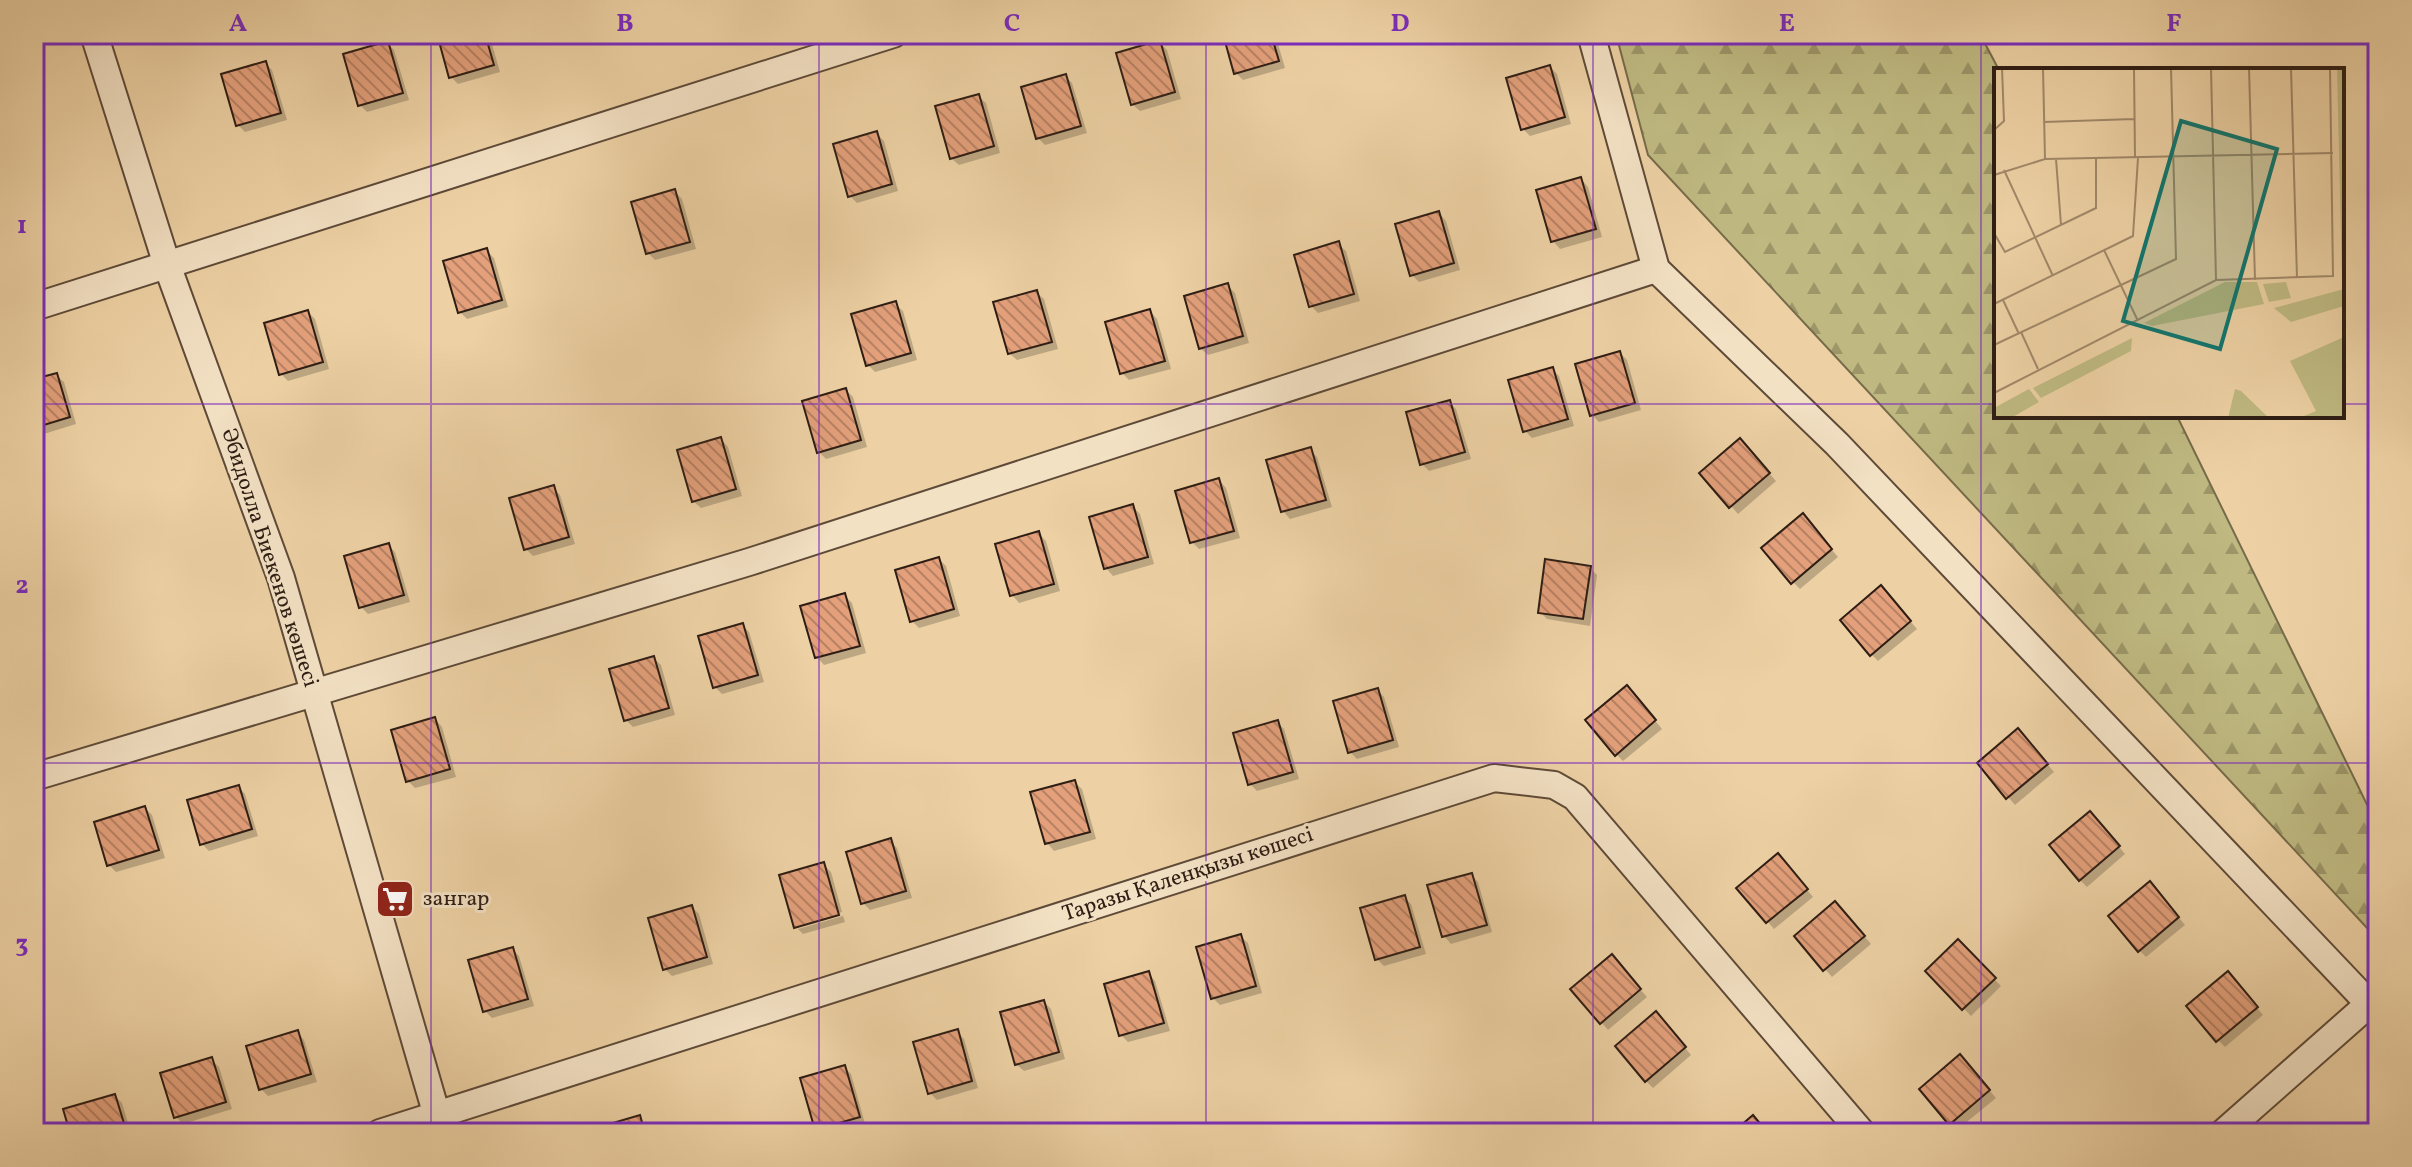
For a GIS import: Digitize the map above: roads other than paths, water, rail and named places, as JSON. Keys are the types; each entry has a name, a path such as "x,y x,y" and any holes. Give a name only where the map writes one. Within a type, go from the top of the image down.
{"street":[{"name":"Әбидолла Биекенов көшесі","path":"94,34 167,265 281,578 440,1124"},
{"path":"34,307 893,34"},
{"path":"1591,34 1656,269 1837,444 2374,1008 2223,1133"},
{"path":"34,777 314,690 749,562 1656,269"},
{"name":"Таразы Қаленқызы көшесі","path":"380,1133 440,1124 1494,778 1554,785 1575,797 1862,1133"}],"place":[{"name":"зангар","path":"395,899"}]}
